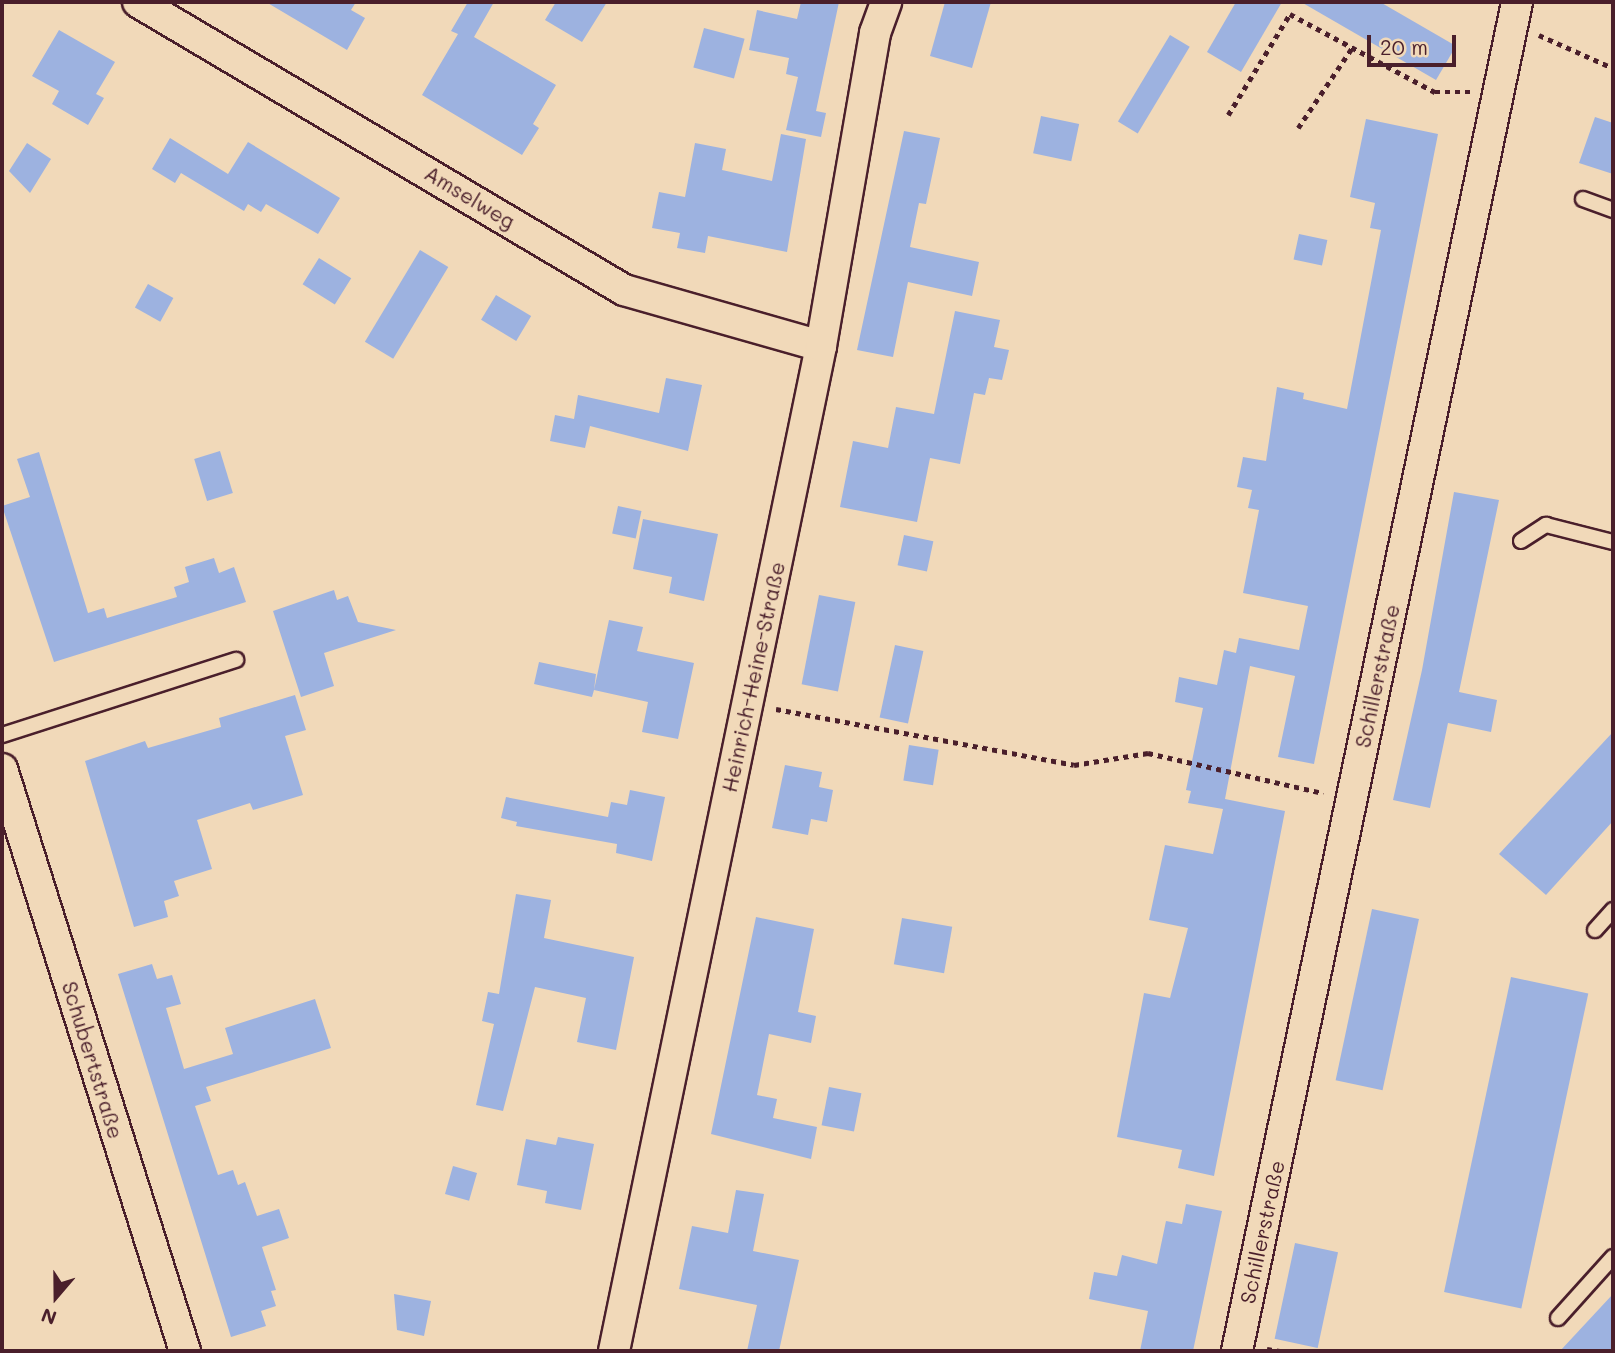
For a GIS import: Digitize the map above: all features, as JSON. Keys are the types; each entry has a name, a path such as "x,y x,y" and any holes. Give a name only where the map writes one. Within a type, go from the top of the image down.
{"street":[{"name":"Amselweg","path":"138,2 624,290 821,346"},
{"name":"Heinrich-Heine-Straße","path":"614,1351 821,346 876,33 886,2"},
{"name":"Schillerstraße","path":"1237,1351 1515,13"},
{"name":"Schubertstraße","path":"2,769 185,1351"}],"lane":[{"path":"1583,199 1613,210"},
{"path":"1521,541 1546,525 1613,542"},
{"path":"2,735 236,660"},
{"path":"1595,930 1613,910"},
{"path":"1558,1318 1613,1257"}],"path":[{"path":"1515,13 1613,68"},
{"path":"1228,115 1290,14 1435,92 1499,91"},
{"path":"1298,128 1352,48"},
{"path":"747,704 1073,765 1148,753 1352,799"}],"building":[{"path":"266,2 356,2 351,10 365,18 347,50"},
{"path":"468,2 494,2 474,37 556,85 533,124 539,128 522,155 422,95 458,34 451,31"},
{"path":"556,2 607,2 582,42 545,20"},
{"path":"801,2 839,2 816,111 826,113 821,137 786,130 798,77 786,74 789,58 749,50 757,10 797,19"},
{"path":"945,2 991,2 972,68 930,56"},
{"path":"1236,2 1282,2 1241,72 1207,52"},
{"path":"1301,2 1380,2 1456,46 1436,80"},
{"path":"704,28 745,39 734,78 693,68"},
{"path":"59,30 115,62 96,94 104,98 88,125 52,104 59,91 32,76"},
{"path":"1170,35 1190,47 1138,133 1118,122"},
{"path":"1041,116 1079,124 1071,161 1033,153"},
{"path":"1595,117 1613,123 1613,174 1579,163"},
{"path":"1366,119 1438,134 1314,764 1278,757 1295,676 1250,666 1225,799 1285,811 1214,1176 1178,1168 1182,1150 1117,1137 1144,993 1170,998 1188,928 1149,920 1165,845 1213,854 1223,809 1188,803 1191,791 1186,790 1203,708 1175,702 1179,677 1217,685 1224,650 1236,653 1239,638 1299,650 1308,606 1243,593 1259,510 1248,508 1252,490 1237,487 1243,457 1266,461 1277,387 1304,393 1303,399 1347,409 1381,230 1370,228 1375,203 1350,197"},
{"path":"904,131 940,138 926,204 919,203 910,247 979,262 972,296 908,282 893,357 857,350"},
{"path":"781,134 806,139 787,252 708,236 705,253 677,248 680,233 652,228 659,192 685,197 695,143 726,149 722,170 772,181"},
{"path":"170,138 228,174 248,142 340,198 318,234 266,204 261,212 248,204 244,211 181,173 175,183 152,169"},
{"path":"27,143 51,159 30,193 9,171"},
{"path":"1299,234 1327,240 1322,265 1294,259"},
{"path":"420,250 448,267 393,359 365,342"},
{"path":"319,258 351,278 335,304 303,284"},
{"path":"148,284 173,298 160,322 135,308"},
{"path":"496,295 531,316 516,341 481,320"},
{"path":"955,311 1000,320 994,347 1009,350 1002,380 989,378 985,395 974,393 960,464 930,458 917,522 840,507 853,441 888,448 896,407 934,414"},
{"path":"666,378 702,385 688,451 590,426 585,448 550,441 555,415 574,419 578,395 659,413"},
{"path":"220,451 233,493 207,501 194,459"},
{"path":"39,452 88,613 104,608 107,618 177,597 174,587 189,582 185,567 214,558 219,573 234,567 246,602 54,662 2,506 30,497 17,459"},
{"path":"1454,492 1499,500 1459,692 1497,700 1491,732 1448,723 1430,808 1393,800 1422,670"},
{"path":"618,506 641,511 636,538 612,533"},
{"path":"643,519 718,534 704,601 669,593 672,577 633,569"},
{"path":"904,535 933,541 927,572 898,565"},
{"path":"334,590 337,600 348,596 358,622 396,630 324,653 334,686 301,697 273,611"},
{"path":"819,595 855,602 838,691 802,684"},
{"path":"609,620 643,627 637,651 694,663 678,739 642,732 648,702 594,690"},
{"path":"895,645 923,651 908,723 880,717"},
{"path":"539,662 596,674 592,697 534,684"},
{"path":"295,695 306,730 285,736 303,795 253,810 250,803 197,820 212,869 174,881 179,896 164,901 168,917 134,927 85,761 145,741 148,748 221,727 219,718"},
{"path":"1613,732 1613,821 1546,895 1499,854"},
{"path":"909,745 939,750 933,785 903,781"},
{"path":"785,765 822,772 819,787 833,790 827,822 811,819 808,835 772,828"},
{"path":"630,790 665,797 652,861 616,853 617,844 516,826 517,822 501,818 506,797 608,817 611,802 627,805"},
{"path":"516,894 551,900 544,938 634,957 616,1050 577,1042 586,998 535,987 503,1111 476,1105 494,1024 482,1021 488,992 499,994"},
{"path":"1372,909 1419,919 1383,1090 1336,1080"},
{"path":"756,917 814,929 798,1012 816,1016 811,1043 769,1034 757,1095 777,1099 773,1118 817,1127 811,1159 711,1134"},
{"path":"902,918 952,927 944,973 894,964"},
{"path":"152,964 157,979 172,975 181,1004 166,1008 184,1069 233,1054 225,1028 315,999 331,1048 206,1087 211,1101 195,1106 218,1175 233,1170 238,1185 245,1182 257,1216 279,1209 289,1238 262,1247 276,1290 271,1291 276,1306 261,1311 266,1326 231,1337 118,974"},
{"path":"1511,977 1588,993 1521,1308 1444,1292"},
{"path":"829,1087 861,1093 854,1132 822,1125"},
{"path":"558,1137 594,1144 581,1210 545,1203 547,1191 517,1185 526,1139 556,1145"},
{"path":"453,1166 477,1173 469,1201 445,1194"},
{"path":"736,1190 764,1194 753,1251 799,1260 779,1351 747,1351 757,1305 679,1289 692,1226 728,1233"},
{"path":"1186,1204 1222,1211 1193,1351 1140,1351 1148,1311 1089,1299 1094,1272 1117,1276 1122,1255 1157,1264 1166,1221 1182,1224"},
{"path":"1295,1243 1338,1252 1318,1348 1275,1339"},
{"path":"394,1294 431,1301 424,1336 397,1330"},
{"path":"1613,1294 1613,1351 1560,1351"}]}
